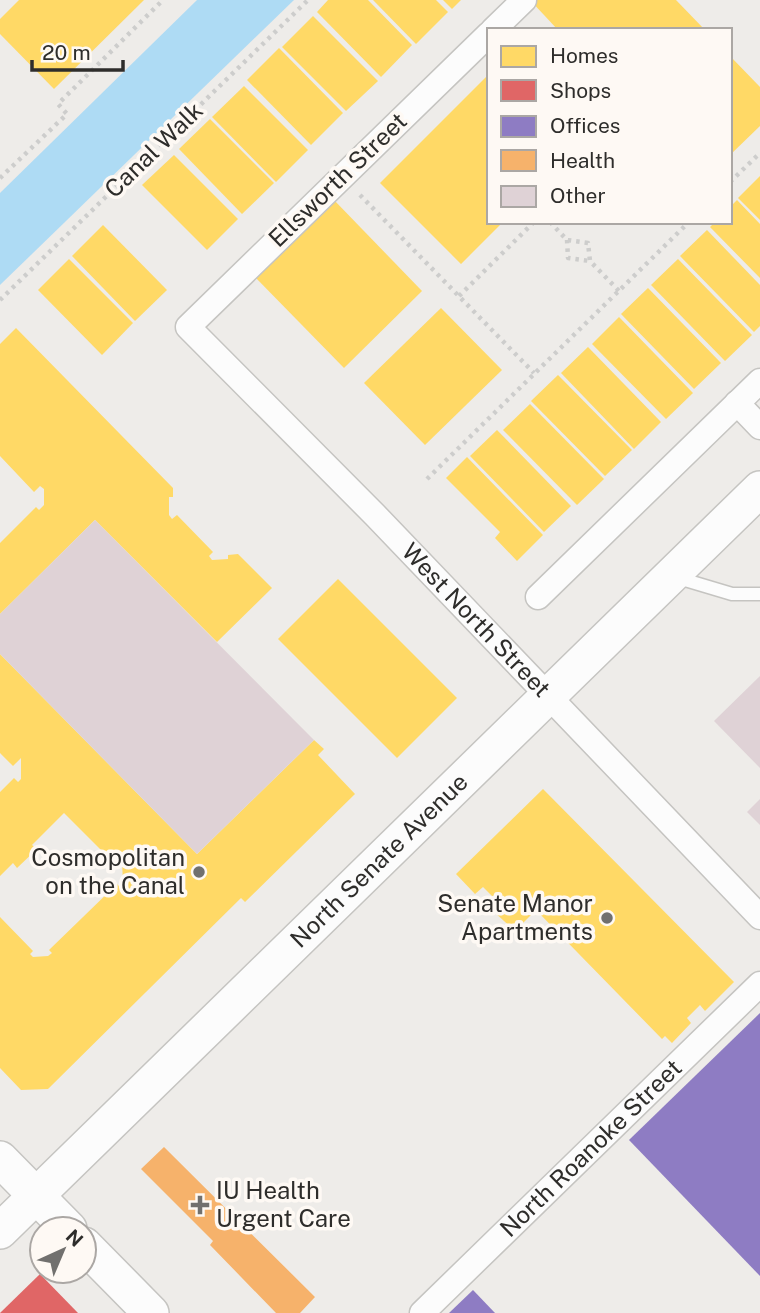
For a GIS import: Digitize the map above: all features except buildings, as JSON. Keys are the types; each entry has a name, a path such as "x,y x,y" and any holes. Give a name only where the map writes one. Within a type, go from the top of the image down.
{"street":[{"path":"495,28 524,0"},
{"name":"Ellsworth Street","path":"187,327 487,36"},
{"name":"West North Street","path":"187,327 375,514 760,917"},
{"path":"538,597 760,381"},
{"path":"737,403 760,427"},
{"name":"North Senate Avenue","path":"0,1231 760,489"},
{"name":"North Roanoke Street","path":"422,1313 760,984"},
{"path":"0,1159 55,1215"},
{"path":"98,1259 151,1313"}],"lane":[{"path":"671,576 732,594 760,594"}],"path":[{"path":"0,178 66,114 58,104 163,0"},
{"name":"Canal Walk","path":"0,300 308,0"},
{"path":"732,180 760,153"},
{"path":"352,187 534,373"},
{"path":"459,296 532,224"},
{"path":"552,224 567,240 588,243 590,261"},
{"path":"427,478 687,224"},
{"path":"567,240 568,258 590,261 619,290"}],"water":[{"path":"197,0 294,0 0,285 0,193"}],"place":[{"name":"Cosmopolitan on the Canal","path":"199,872"},
{"name":"Senate Manor Apartments","path":"607,918"},
{"name":"IU Health Urgent Care","path":"200,1205"}]}
